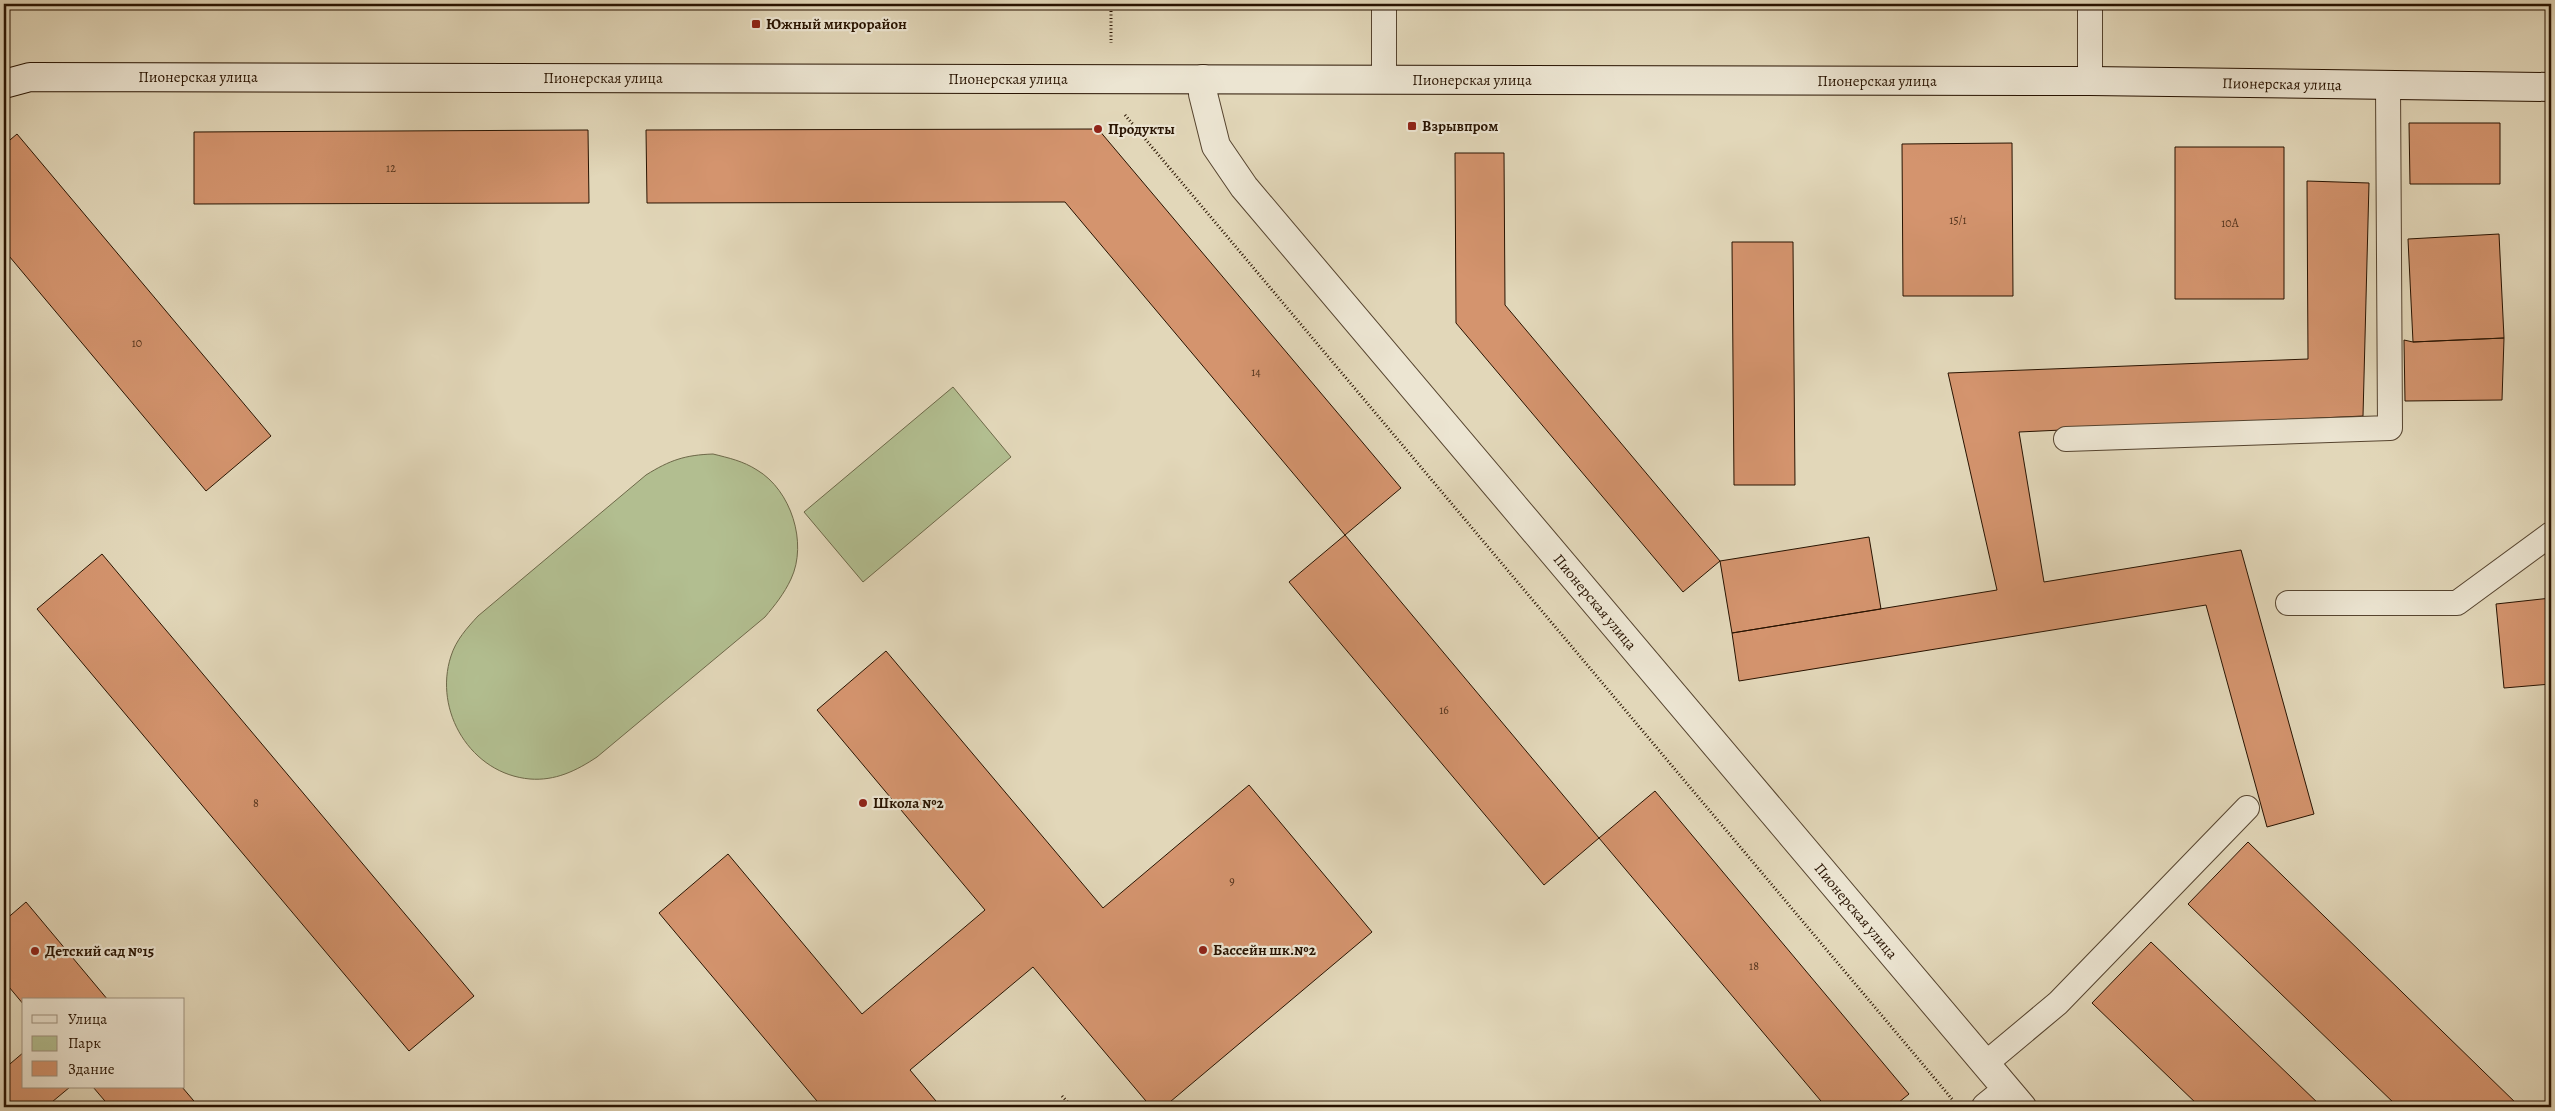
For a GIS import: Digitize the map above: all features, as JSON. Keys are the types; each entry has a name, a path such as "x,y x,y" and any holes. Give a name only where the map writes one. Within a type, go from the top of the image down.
{"street":[{"name":"Пионерская улица","path":"4,84 30,77 2090,81 2551,87"},
{"name":"Пионерская улица","path":"1203,79 1203,94 1216,146 1244,187 2015,1099"},
{"path":"1986,1107 2015,1099"}],"lane":[{"path":"1384,4 1384,80"},
{"path":"2090,4 2090,81"},
{"path":"2066,439 2390,428 2388,85"},
{"path":"2288,603 2457,603 2551,534"},
{"path":"1985,1064 2058,1003 2247,808"}],"path":[{"path":"1112,79 1112,99 1952,1100"},
{"path":"1062,1096 1072,1107"}],"green space":[{"path":"953,387 1011,457 863,582 804,512"},
{"path":"713,454 741,462 757,470 779,490 787,504 797,534 798,550 796,565 791,579 779,599 765,617 597,757 581,767 557,777 530,779 509,775 490,765 474,752 462,736 453,718 447,698 447,677 451,656 462,634 478,616 646,475 678,459"}],"building":[{"path":"2409,123 2500,123 2500,184 2410,184"},
{"path":"1098,129 1401,488 1345,535 1065,202 647,203 646,130"},
{"path":"588,130 589,203 194,204 194,132"},
{"path":"17,134 271,436 206,491 4,250 4,145"},
{"path":"2012,143 2013,296 1903,296 1902,144"},
{"path":"2175,147 2284,147 2284,299 2175,299"},
{"path":"1455,153 1504,153 1505,305 1720,561 1683,592 1456,323"},
{"path":"2307,181 2369,183 2363,416 2019,432 2044,582 2241,550 2314,814 2267,827 2206,605 1739,681 1732,633 1997,590 1948,373 2308,359"},
{"path":"2499,234 2504,338 2413,342 2408,239"},
{"path":"1732,242 1793,242 1795,485 1734,485"},
{"path":"2504,338 2502,400 2405,401 2404,340 2413,342"},
{"path":"1345,535 1599,838 1544,885 1289,582"},
{"path":"1869,537 1881,609 1732,633 1720,561"},
{"path":"102,554 474,996 409,1051 37,609"},
{"path":"2551,598 2551,684 2504,688 2496,604"},
{"path":"886,651 1103,908 1249,785 1372,932 1164,1107 1151,1107 1033,967 910,1070 941,1107 822,1107 659,913 728,854 862,1014 985,910 817,710"},
{"path":"1655,791 1909,1094 1893,1107 1826,1107 1599,838"},
{"path":"2248,842 2520,1107 2398,1107 2188,904"},
{"name":"Детский сад №15","path":"26,902 106,998 22,998 22,1003 4,981 4,921"},
{"path":"2151,942 2322,1107 2200,1107 2092,1003"},
{"path":"22,1054 22,1088 69,1088 46,1107 4,1107 4,1069"},
{"path":"94,1088 183,1088 199,1107 110,1107"}],"place":[{"name":"Южный микрорайон","path":"756,24"},
{"name":"Взрывпром","path":"1412,126"},
{"name":"Продукты","path":"1098,129"},
{"name":"Школа №2","path":"863,803"},
{"name":"Бассейн шк.№2","path":"1203,950"},
{"name":"Детский сад №15","path":"35,951"}]}
